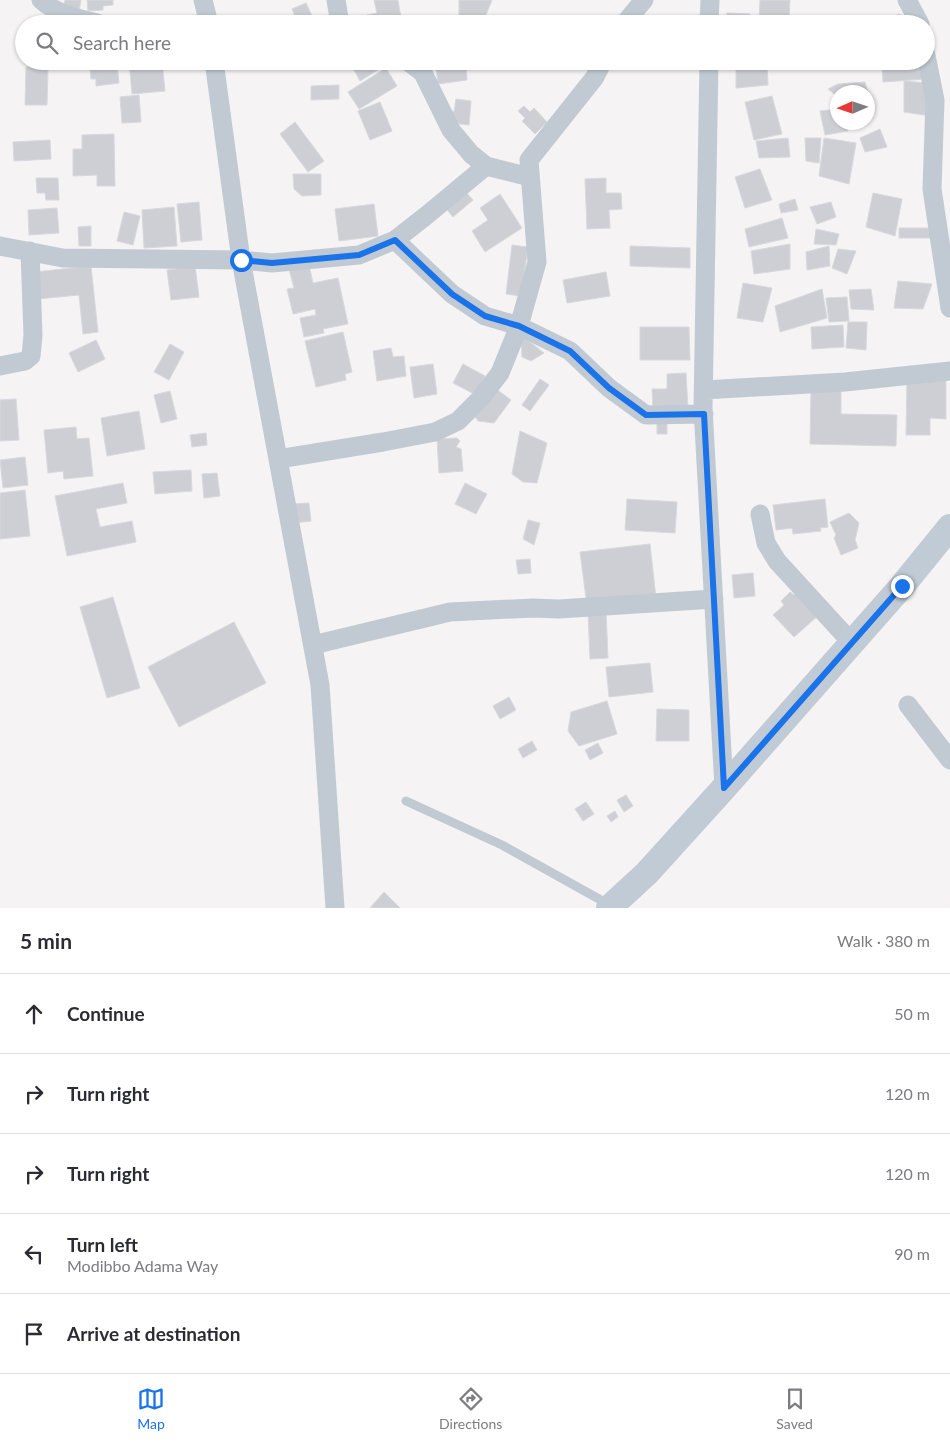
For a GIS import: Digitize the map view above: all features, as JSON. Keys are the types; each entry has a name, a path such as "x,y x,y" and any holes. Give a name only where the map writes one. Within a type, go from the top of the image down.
{"main road":[{"path":"610,907 648,873 902,586 950,527"}],"street":[{"path":"41,0 52,9 66,15"},
{"path":"203,0 207,15"},
{"path":"336,0 338,15"},
{"path":"632,15 644,0"},
{"path":"709,15 710,0"},
{"path":"906,0 915,15"},
{"path":"215,70 241,260 320,685 335,908"},
{"path":"419,70 423,73 451,130 471,154 486,166 530,178"},
{"path":"278,459 435,432 458,422 480,399 500,373 519,326 538,262 529,160 595,77 598,70"},
{"path":"709,70 704,414 724,788"},
{"path":"929,70 935,100 932,189 950,308"},
{"path":"0,246 64,258 241,260 272,263 359,255 395,240 427,216 486,166"},
{"path":"395,240 452,294 485,316 519,326 570,351 609,388 646,415 704,414"},
{"path":"0,366 25,362 31,356 33,335 30,251"},
{"path":"704,390 845,382 950,371"},
{"path":"760,514 766,543 777,561 852,643"},
{"path":"313,644 450,612 534,608 560,609 714,599"},
{"path":"908,705 950,760"}],"lane":[{"path":"406,800 502,845 610,907"}],"building":[{"path":"65,0 81,0 79,12 63,9"},
{"path":"87,0 113,0 113,5 103,6 103,10 88,11"},
{"path":"374,0 398,0 400,15 367,15 377,13"},
{"path":"459,0 492,0 486,15 459,15"},
{"path":"760,0 790,0 789,15 759,15"},
{"path":"306,3 312,15 294,15 292,9"},
{"path":"727,13 750,14 750,15 727,15"},
{"path":"26,70 48,70 47,105 25,105"},
{"path":"90,70 118,70 119,83 96,86 96,79 91,79"},
{"path":"130,70 163,70 165,91 132,94"},
{"path":"354,70 378,70 360,81"},
{"path":"383,70 387,70 397,86 359,109 348,92"},
{"path":"436,70 466,70 467,80 438,84"},
{"path":"736,70 767,70 768,85 736,88"},
{"path":"882,70 925,70 926,79 883,82"},
{"path":"904,81 927,83 931,116 904,112"},
{"path":"865,82 866,85 836,85"},
{"path":"339,85 339,99 311,100 311,86"},
{"path":"139,95 141,122 122,123 120,97"},
{"path":"772,96 782,134 754,140 745,102"},
{"path":"456,99 471,101 469,125 450,123"},
{"path":"380,102 392,131 370,140 358,111"},
{"path":"524,106 530,112 534,108 547,122 535,134 522,121 525,118 518,111"},
{"path":"830,110 830,130 848,131 825,135 820,111"},
{"path":"295,122 324,161 308,172 280,134"},
{"path":"880,129 887,147 865,152 860,138"},
{"path":"114,134 115,186 97,186 97,175 73,176 73,149 82,149 82,135"},
{"path":"788,138 790,157 759,158 756,141"},
{"path":"805,138 821,138 819,163 806,161"},
{"path":"824,138 856,143 849,184 819,176"},
{"path":"50,140 51,159 14,161 13,142"},
{"path":"760,169 772,200 745,208 735,177"},
{"path":"293,174 321,174 321,195 302,196 294,189"},
{"path":"36,178 58,178 59,200 46,200 45,193 37,193"},
{"path":"606,178 606,193 621,193 622,209 609,210 610,228 587,229 585,179"},
{"path":"463,189 473,200 453,217 443,205"},
{"path":"873,193 902,199 895,236 866,227"},
{"path":"500,194 522,228 485,252 472,231 488,220 480,208"},
{"path":"795,199 798,210 781,213 779,204"},
{"path":"199,202 202,240 181,242 177,204"},
{"path":"831,202 836,217 817,224 810,207"},
{"path":"374,204 378,236 339,241 335,209"},
{"path":"174,207 177,246 144,248 142,210"},
{"path":"57,208 59,233 29,235 28,210"},
{"path":"124,212 140,216 133,245 117,241"},
{"path":"782,218 788,238 749,247 745,229"},
{"path":"91,226 91,246 79,246 78,227"},
{"path":"899,228 936,228 935,238 899,238"},
{"path":"816,229 839,234 836,245 814,244"},
{"path":"790,244 790,269 754,274 751,251"},
{"path":"512,245 528,247 521,296 506,294"},
{"path":"630,246 690,248 690,268 630,266"},
{"path":"829,246 830,266 807,270 806,252"},
{"path":"838,249 856,251 847,274 832,268"},
{"path":"309,265 313,283 338,278 348,324 323,329 324,333 304,337 300,318 316,315 315,309 293,314 287,289 294,288 289,269"},
{"path":"91,266 98,332 83,334 79,295 38,299 35,272"},
{"path":"195,266 199,297 171,300 167,270"},
{"path":"606,272 610,296 567,303 563,280"},
{"path":"898,281 932,284 923,309 894,308"},
{"path":"743,283 772,288 763,322 737,318"},
{"path":"822,289 827,318 780,332 775,306"},
{"path":"871,289 874,310 851,309 849,290"},
{"path":"847,297 849,321 829,322 826,298"},
{"path":"848,322 867,322 866,350 846,348"},
{"path":"843,325 844,347 812,349 811,327"},
{"path":"640,327 689,327 690,360 640,360"},
{"path":"343,332 352,372 345,374 346,380 316,387 305,341"},
{"path":"521,335 544,353 531,361 522,357"},
{"path":"96,340 105,359 78,372 69,353"},
{"path":"170,344 184,352 169,380 154,372"},
{"path":"391,348 393,357 404,356 406,376 377,381 373,351"},
{"path":"433,364 437,394 414,398 410,367"},
{"path":"463,364 485,376 476,395 453,383"},
{"path":"686,373 688,409 653,411 652,389 667,389 667,374"},
{"path":"540,379 549,385 530,411 522,405"},
{"path":"907,380 946,380 946,419 930,418 930,435 906,435"},
{"path":"491,385 511,400 494,423 478,421 472,412"},
{"path":"811,389 841,389 841,414 897,415 896,446 810,444"},
{"path":"170,391 177,419 161,423 154,395"},
{"path":"16,399 19,440 0,441 0,400"},
{"path":"139,411 145,449 107,456 101,418"},
{"path":"657,422 667,422 667,434 657,434"},
{"path":"76,427 77,439 89,438 93,476 64,479 63,471 48,473 44,430"},
{"path":"520,431 547,443 537,483 523,482 512,474"},
{"path":"206,433 207,445 192,447 190,435"},
{"path":"457,438 460,441 456,447 461,449 463,471 439,473 437,439"},
{"path":"25,457 28,485 3,488 0,460"},
{"path":"191,470 192,491 155,494 153,472"},
{"path":"217,473 220,496 204,498 202,474"},
{"path":"123,483 127,503 96,509 100,527 132,521 136,542 67,556 55,496"},
{"path":"465,483 487,494 476,514 455,504"},
{"path":"25,490 30,536 0,539 0,493"},
{"path":"627,499 677,502 675,533 625,530"},
{"path":"825,499 828,527 820,528 821,531 793,534 792,528 776,530 773,505"},
{"path":"309,503 311,521 294,523 292,504"},
{"path":"849,513 859,523 855,540 858,548 841,555 834,538 836,535 830,522"},
{"path":"528,520 540,523 534,545 523,539"},
{"path":"650,544 656,598 587,606 580,552"},
{"path":"530,559 531,573 518,574 516,560"},
{"path":"753,573 755,596 734,598 732,575"},
{"path":"798,591 820,614 794,637 773,615 784,605 781,601 790,592 794,595"},
{"path":"113,597 140,688 107,698 80,607"},
{"path":"606,611 608,658 590,659 588,612"},
{"path":"234,622 266,683 179,727 148,667"},
{"path":"650,663 653,692 609,697 606,667"},
{"path":"509,697 516,710 500,719 493,706"},
{"path":"607,701 617,734 579,746 568,731 571,712"},
{"path":"657,709 689,710 689,741 656,741"},
{"path":"532,741 537,750 523,758 518,749"},
{"path":"598,743 603,753 590,760 585,750"},
{"path":"626,795 633,806 624,812 617,800"},
{"path":"586,802 594,814 583,821 575,809"},
{"path":"615,811 618,817 611,822 607,816"},
{"path":"384,892 400,908 370,908"}],"route":[{"path":"241,260 272,263 359,255 395,240 452,294 485,316 519,326 570,351 609,388 646,415 704,414 724,788 902,586"}]}
